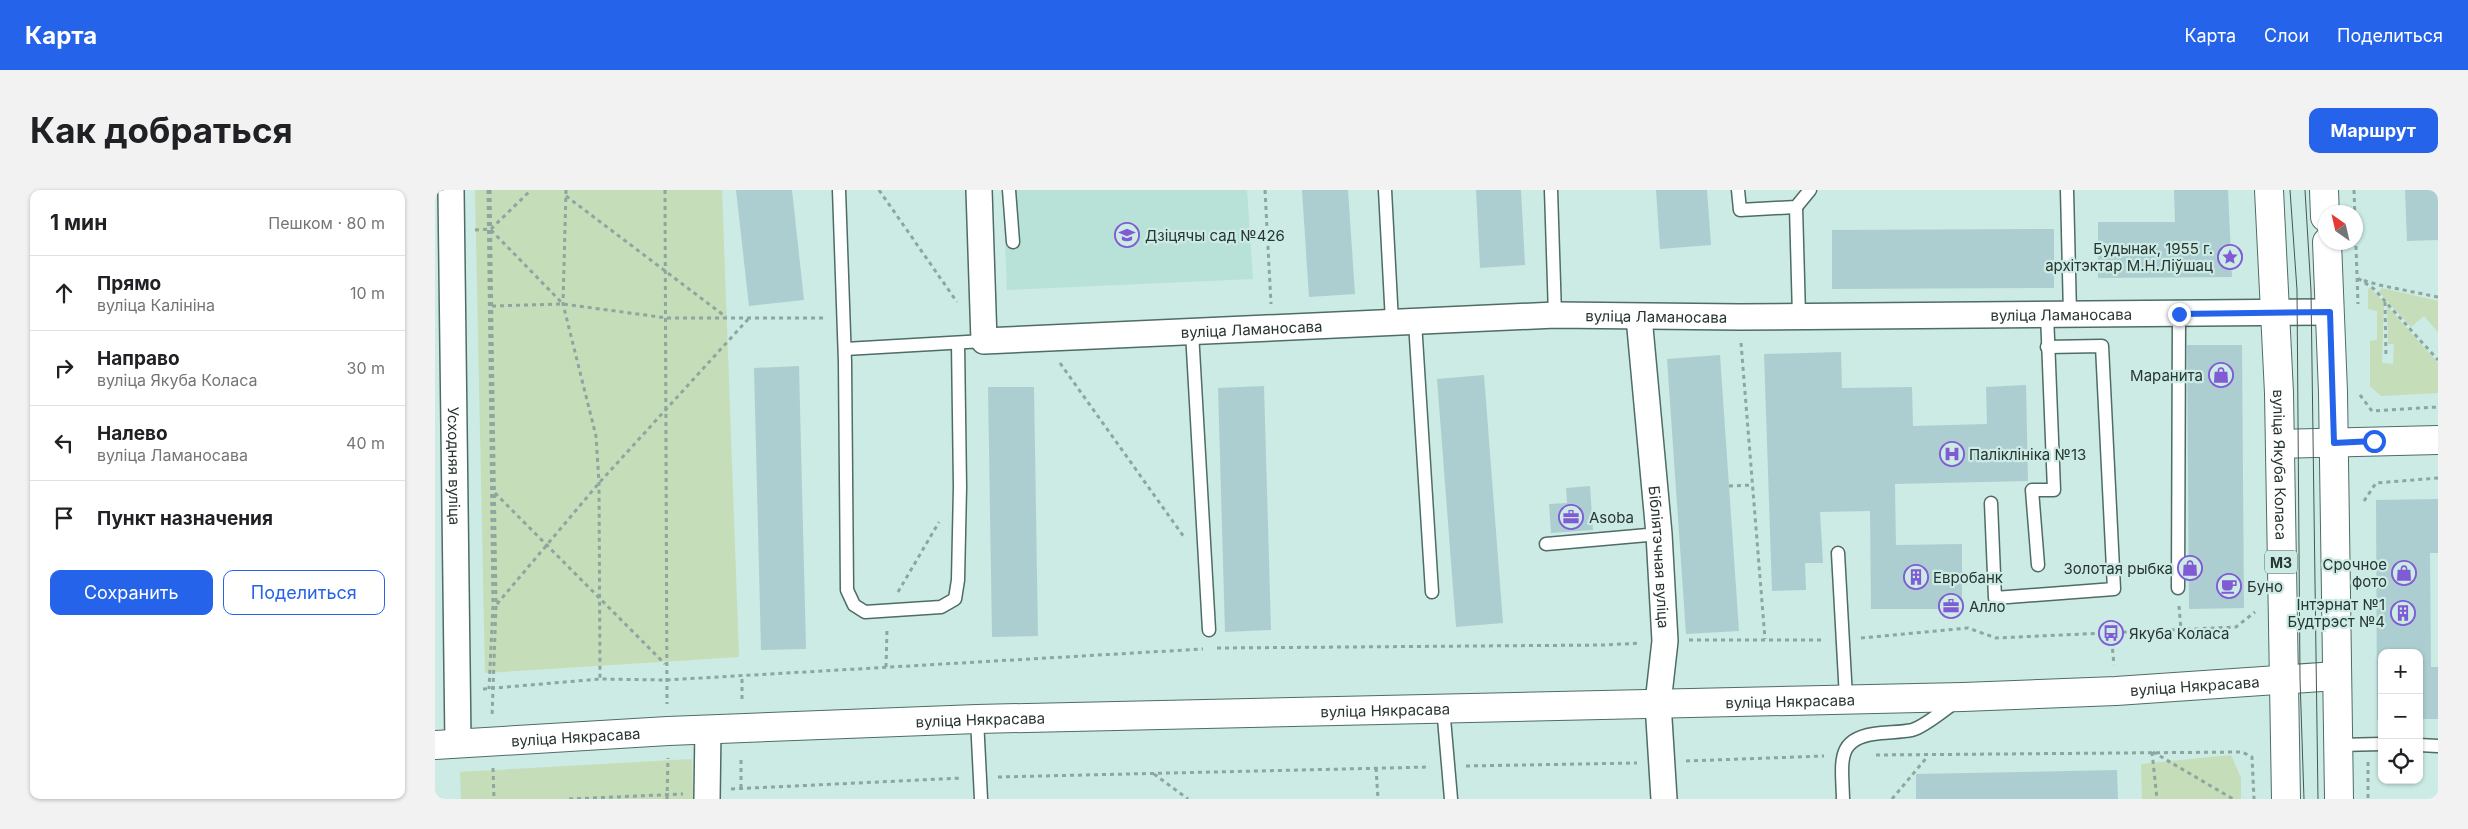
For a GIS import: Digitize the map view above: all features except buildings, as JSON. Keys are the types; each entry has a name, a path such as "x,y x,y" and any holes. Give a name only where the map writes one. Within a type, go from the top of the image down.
{"main road":[{"name":"вуліца Якуба Коласа","path":"2269,190 2276,313 2280,444 2282,680 2286,799"},
{"path":"2324,190 2325,205"},
{"path":"2327,250 2334,443 2339,799"},
{"path":"2280,444 2438,440"},
{"name":"вуліца Някрасава","path":"446,744 708,730 977,719 2116,692 2336,676"}],"street":[{"name":"Усходняя вуліца","path":"446,744 457,690 443,260 451,190"},
{"path":"979,190 984,341"},
{"name":"вуліца Ламаносава","path":"984,341 1043,340 1272,327 1555,316 1740,317 2330,312"},
{"name":"Бібліятэчная вуліца","path":"1639,317 1659,534 1665,641 1658,703 1664,799"},
{"path":"707,796 708,730"}],"lane":[{"path":"839,190 845,349 847,590 854,605 865,612 941,607 955,599 958,580 960,488 958,342"},
{"path":"1009,190 1013,242"},
{"path":"1385,190 1404,322 1432,592"},
{"path":"1551,190 1555,316"},
{"path":"1739,190 1740,210 1796,207"},
{"path":"1799,316 1796,207 1810,190"},
{"path":"2038,566 2032,490 2054,490 2047,347 2058,314 2067,190"},
{"path":"2178,588 2179,314"},
{"path":"1192,332 1209,630"},
{"path":"845,349 984,341"},
{"path":"1991,503 1995,598 2114,589 2102,346 2047,347"},
{"path":"1546,544 1659,534"},
{"path":"1838,554 1846,698"},
{"path":"1843,798 1843,755 1845,746 1854,738 1869,734 1914,730 1963,697"},
{"path":"1443,707 1450,766 1451,799"},
{"path":"977,719 981,799"},
{"path":"2338,745 2378,744"},
{"path":"2423,745 2438,746"}],"path":[{"path":"489,190 496,605 490,689"},
{"path":"489,190 493,605 490,689"},
{"path":"491,229 531,190"},
{"path":"566,190 563,304 596,436 599,483 600,678"},
{"path":"665,190 667,318 666,680"},
{"path":"879,190 984,341"},
{"path":"1265,190 1272,327"},
{"path":"566,196 727,317"},
{"path":"491,229 563,304"},
{"path":"2438,297 2359,279 2374,288 2438,360"},
{"path":"2385,302 2386,357"},
{"path":"492,306 563,304 667,318 825,318 824,308"},
{"path":"496,605 599,483 667,406 750,317"},
{"path":"1740,317 1765,639"},
{"path":"1043,340 1206,568"},
{"path":"2372,411 2438,407"},
{"path":"2376,483 2438,478"},
{"path":"1729,486 1752,484"},
{"path":"885,667 887,610 960,488"},
{"path":"494,493 666,665"},
{"path":"2178,588 2181,630"},
{"path":"457,690 490,689 600,678 666,680 1209,648 1606,645 1665,641 1843,640 1968,628 1996,638 2236,627"},
{"path":"742,676 742,699"},
{"path":"2152,752 2157,799"},
{"path":"2152,752 2233,799"},
{"path":"569,799 667,794 707,796 741,788 980,777 1661,763 1843,755 1928,756 2242,752 2251,757 2254,799"},
{"path":"1892,799 1928,756"},
{"path":"741,758 741,788"},
{"path":"1376,768 1378,799"},
{"path":"1153,773 1187,799"},
{"path":"667,794 667,799"}],"shaded area":[{"path":"475,190 722,190 739,657 485,673"},
{"name":"Дзіцячы сад №426","path":"1003,190 1247,190 1253,279 1007,290"},
{"path":"2368,288 2384,302 2382,363 2393,364 2394,344 2388,344 2387,306 2438,363 2438,393 2381,396 2370,386 2370,341 2377,340 2377,311 2368,309"},
{"path":"2382,288 2438,301 2438,332 2424,316 2411,327 2379,292"},
{"path":"2231,755 2241,778 2241,799 2142,799 2141,764"},
{"path":"692,759 693,799 461,799 460,772"}],"tram line":[{"path":"2290,190 2297,290 2300,679 2304,799"},
{"path":"2305,190 2311,291 2318,799"}],"place":[{"name":"Дзіцячы сад №426","path":"1127,235"},
{"name":"Будынак, 1955 г. архітэктар М.Н.Ліўшац","path":"2230,257"},
{"name":"Маранита","path":"2221,375"},
{"name":"Паліклініка №13","path":"1952,454"},
{"name":"Asoba","path":"1571,517"},
{"name":"Золотая рыбка","path":"2190,568"},
{"name":"Срочное фото","path":"2404,573"},
{"name":"Евробанк","path":"1916,577"},
{"name":"Буно","path":"2229,586"},
{"name":"Алло","path":"1951,606"},
{"name":"Інтэрнат №1 Будтрэст №4","path":"2403,613"},
{"name":"Якуба Коласа","path":"2111,633"}],"route":[{"path":"2179,314 2330,312 2334,443 2374,441"}]}
